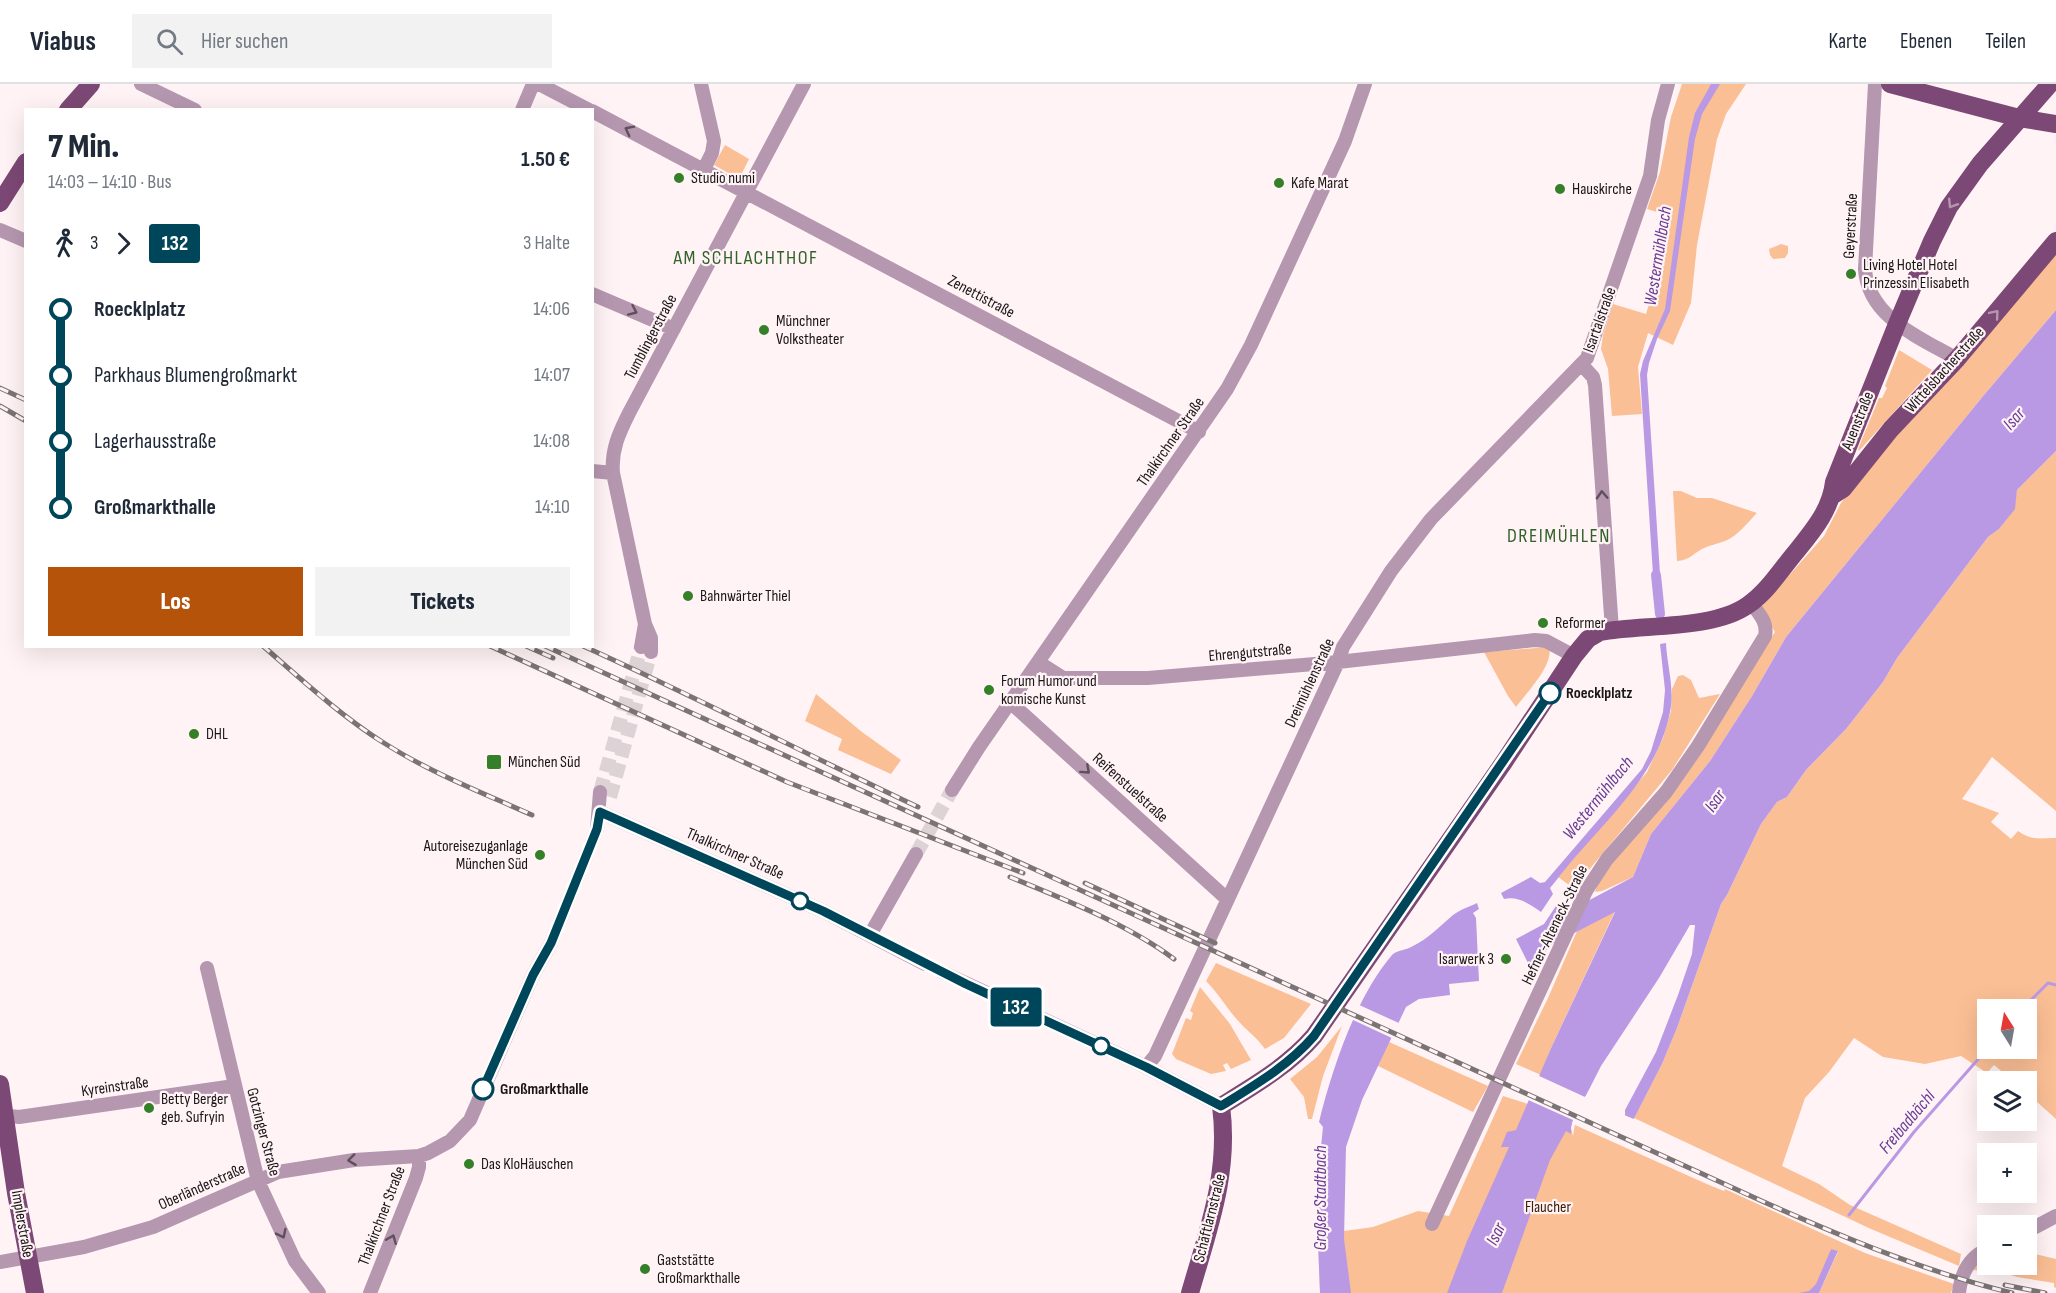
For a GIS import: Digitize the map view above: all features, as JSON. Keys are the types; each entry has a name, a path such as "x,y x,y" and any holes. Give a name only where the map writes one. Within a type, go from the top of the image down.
{"main road":[{"path":"70,108 91,84"},
{"path":"1890,84 2019,118 2056,124"},
{"name":"Auenstraße","path":"1579,650 1595,634 1612,630 1726,617 1751,603 1810,535 1832,496 1834,482 1897,324 1949,207 1980,164 2049,84"},
{"path":"0,203 24,165"},
{"name":"Wittelsbacherstraße","path":"1832,496 1843,489 1892,429 1957,359 2056,241"},
{"path":"1221,1106 1277,1071 1298,1054 1314,1036 1579,650"},
{"name":"Implerstraße","path":"0,1084 2,1115 16,1193 23,1259 35,1293"},
{"name":"Schäftlarnstraße","path":"1190,1293 1221,1183 1225,1136 1221,1106"}],"street":[{"path":"141,84 191,108"},
{"path":"523,108 532,84"},
{"path":"539,84 587,108"},
{"path":"594,112 704,169 714,145 701,84"},
{"name":"Tumblingerstraße","path":"646,650 645,624 613,473 613,451 619,432 804,84"},
{"name":"Thalkirchner Straße","path":"952,790 1010,702 1220,401 1251,345 1345,141 1365,84"},
{"name":"Isartalstraße","path":"1612,630 1596,392 1593,377 1582,365 1587,357 1650,177 1658,120 1668,84"},
{"name":"Geyerstraße","path":"1875,84 1867,286 1877,304 1897,324 1957,359"},
{"name":"Zenettistraße","path":"704,169 1199,432"},
{"path":"0,230 24,240"},
{"path":"594,295 674,329"},
{"name":"Dreimühlenstraße","path":"1146,1067 1155,1056 1343,647 1391,572 1431,519 1582,365"},
{"path":"594,471 613,473"},
{"name":"Hefner-Alteneck-Straße","path":"1432,1224 1582,899 1607,859 1650,812 1698,746 1765,636 1767,629 1751,603"},
{"name":"Ehrengutstraße","path":"1038,662 1060,678 1148,678 1338,662 1535,640 1579,650"},
{"name":"Reifenstuelstraße","path":"1010,702 1227,899"},
{"path":"593,827 605,794"},
{"name":"Thalkirchner Straße","path":"600,812 813,907 925,964"},
{"path":"870,935 916,854"},
{"name":"Thalkirchner Straße","path":"370,1293 417,1178 419,1156 450,1141 470,1120 547,941"},
{"name":"Gotzinger Straße","path":"207,968 258,1181 296,1261 319,1293"},
{"path":"942,972 1146,1067 1221,1106"},
{"name":"Kyreinstraße","path":"2,1115 19,1117 234,1086"},
{"name":"Oberländerstraße","path":"0,1262 84,1247 153,1227 278,1172 354,1160 419,1156"},
{"path":"2037,1226 2056,1216"},
{"path":"1959,1293 1960,1283 1968,1262 1977,1256"}],"green space":[{"path":"1682,84 1746,84 1726,114 1717,139 1697,245 1691,303 1673,345 1648,333 1638,367 1642,414 1612,416 1608,369 1601,349 1603,335 1613,304 1646,314 1654,287 1660,213 1647,209 1660,172 1671,117"},
{"path":"725,145 749,159 739,179 714,165"},
{"path":"1781,244 1788,246 1788,253 1785,258 1773,259 1769,249"},
{"path":"2056,251 2056,310 1786,637 1752,696 1710,761 1651,834 1633,877 1595,892 1599,880 1775,632 1760,608 1824,536 1841,503 1865,471"},
{"path":"1899,350 1932,370 1859,451 1879,398 1882,398 1887,388 1885,386"},
{"path":"2056,451 2056,811 1992,757 1962,799 1999,813 1991,822 2011,839 2018,831 2032,838 2056,838 2056,1119 2037,1102 2037,1071 2001,1071 1994,1065 1989,1071 1984,1071 1961,1056 1925,1064 1883,1057 1854,1038 1829,1072 1805,1098 1782,1166 1819,1184 1850,1205 1961,1254 1959,1266 1871,1229 1634,1118 1662,1064 1677,1028 1721,904 1761,824 1777,802 1787,797 1806,770 1846,729 1883,682 1897,658 1988,537 1999,529 2014,509 2017,490"},
{"path":"1673,491 1681,491 1697,498 1712,498 1757,513 1730,539 1708,546 1688,558 1677,561"},
{"path":"1549,647 1548,662 1544,670 1516,707 1484,652"},
{"path":"1683,675 1691,680 1699,698 1720,694 1672,770 1572,887 1558,877 1647,772 1663,738 1671,711 1672,689 1678,676"},
{"path":"816,694 862,732 901,760 891,774 838,750 842,739 805,721"},
{"path":"1615,911 1552,1046 1541,1075 1516,1064 1577,931"},
{"path":"1216,963 1311,1004 1284,1038 1265,1049 1237,1020 1206,981"},
{"path":"1200,987 1230,1024 1251,1060 1231,1069 1227,1063 1223,1065 1226,1071 1211,1074 1176,1059 1172,1054 1186,1018 1191,1020 1193,1013 1190,1011"},
{"path":"1342,1026 1323,1076 1312,1119 1308,1119 1304,1097 1290,1079 1317,1057"},
{"path":"1389,1042 1488,1086 1473,1112 1378,1066"},
{"name":"Flaucher","path":"1503,1096 1528,1104 1709,1185 1724,1191 1725,1189 1865,1253 1954,1284 1951,1293 1819,1293 1838,1252 1831,1249 1818,1293 1320,1293 1319,1242 1344,1239 1344,1231 1373,1227 1418,1211 1449,1216"},
{"path":"2037,1254 2056,1259 2056,1288 2054,1283 2011,1275 2037,1275"},
{"path":"1976,1262 1977,1271 1970,1269"}],"water":[{"path":"1711,84 1720,84 1702,114 1695,139 1670,311 1657,339 1647,375 1661,589 1654,590 1640,374 1643,361 1665,309 1689,137 1695,113"},
{"name":"Isar","path":"2056,310 2056,451 2017,490 2015,509 1999,529 1988,537 1897,658 1883,682 1846,729 1806,770 1787,797 1777,802 1761,824 1721,904 1662,1064 1625,1136 1625,1110 1656,1052 1678,995 1692,954 1695,925 1690,925 1659,978 1601,1066 1572,1123 1571,1134 1566,1131 1550,1160 1502,1293 1447,1293 1467,1241 1509,1147 1501,1147 1507,1132 1516,1130 1552,1046 1615,912 1549,946 1538,963 1530,967 1516,939 1544,924 1556,906 1565,913 1633,877 1651,834 1710,761 1752,696 1786,637"},
{"path":"1666,643 1671,686 1670,712 1663,737 1639,782 1550,888 1553,894 1541,912 1519,900 1504,899 1501,893 1531,877 1540,883 1545,882 1642,769 1651,751 1663,712 1665,690 1660,644"},
{"name":"Großer Stadtbach","path":"1477,903 1479,909 1473,913 1476,918 1479,981 1449,984 1450,995 1419,999 1406,1007 1362,1100 1346,1147 1344,1239 1351,1293 1320,1293 1316,1196 1323,1127 1319,1122 1347,1034 1367,991 1392,955 1418,943 1456,913"},
{"path":"1831,1249 1838,1251 1819,1293 1799,1293 1809,1291 1816,1284"}],"pier":[{"path":"1357,1004 1401,1024 1394,1039 1351,1019"},
{"path":"1537,1075 1585,1097 1595,1085 1575,1124 1573,1136 1571,1128 1573,1120 1526,1099"},
{"path":"1622,1114 1636,1120 1625,1139 1622,1136"}],"waterway":[{"name":"Westermühlbach","path":"1656,575 1660,614"},
{"name":"Freibadbächl","path":"2032,999 2048,983 2056,985"},
{"name":"Freibadbächl","path":"1849,1215 1914,1132 1978,1059"}],"tunnel":[{"path":"600,792 641,647"},
{"path":"610,797 651,652"},
{"path":"916,854 952,790"},
{"path":"551,943 597,829"}],"railway":[{"path":"0,388 24,399"},
{"path":"0,406 24,420"},
{"path":"265,648 307,685 384,743 439,773 532,815"},
{"path":"494,648 787,782 1023,873"},
{"path":"530,648 553,658"},
{"path":"549,648 1764,1202 1886,1253 1948,1275 2012,1293"},
{"path":"587,648 918,807"},
{"path":"1010,877 1116,924 1174,959"},
{"path":"1085,883 1215,943"},
{"path":"2005,1285 2045,1293"}],"bus line":[{"name":"132","path":"483,1089 533,975 551,943 599,824 600,812 823,911 966,984 1146,1067 1221,1106 1277,1071 1298,1054 1314,1036 1550,693"}],"place":[{"name":"Studio numi","path":"679,178"},
{"name":"Kafe Marat","path":"1279,183"},
{"name":"Hauskirche","path":"1560,189"},
{"name":"Living Hotel Hotel Prinzessin Elisabeth","path":"1851,274"},
{"name":"Münchner Volkstheater","path":"764,330"},
{"name":"Bahnwärter Thiel","path":"688,596"},
{"name":"Reformer","path":"1543,623"},
{"name":"Forum Humor und komische Kunst","path":"989,690"},
{"name":"Roecklplatz","path":"1550,693"},
{"name":"DHL","path":"194,734"},
{"name":"München Süd","path":"494,762"},
{"name":"Autoreisezuganlage München Süd","path":"540,855"},
{"name":"Isarwerk 3","path":"1506,959"},
{"name":"Großmarkthalle","path":"483,1089"},
{"name":"Betty Berger geb. Sufryin","path":"149,1108"},
{"name":"Das KloHäuschen","path":"469,1164"},
{"name":"Gaststätte Großmarkthalle","path":"645,1269"}],"district":[{"name":"AM SCHLACHTHOF","path":"746,258"},
{"name":"DREIMÜHLEN","path":"1559,536"}]}
